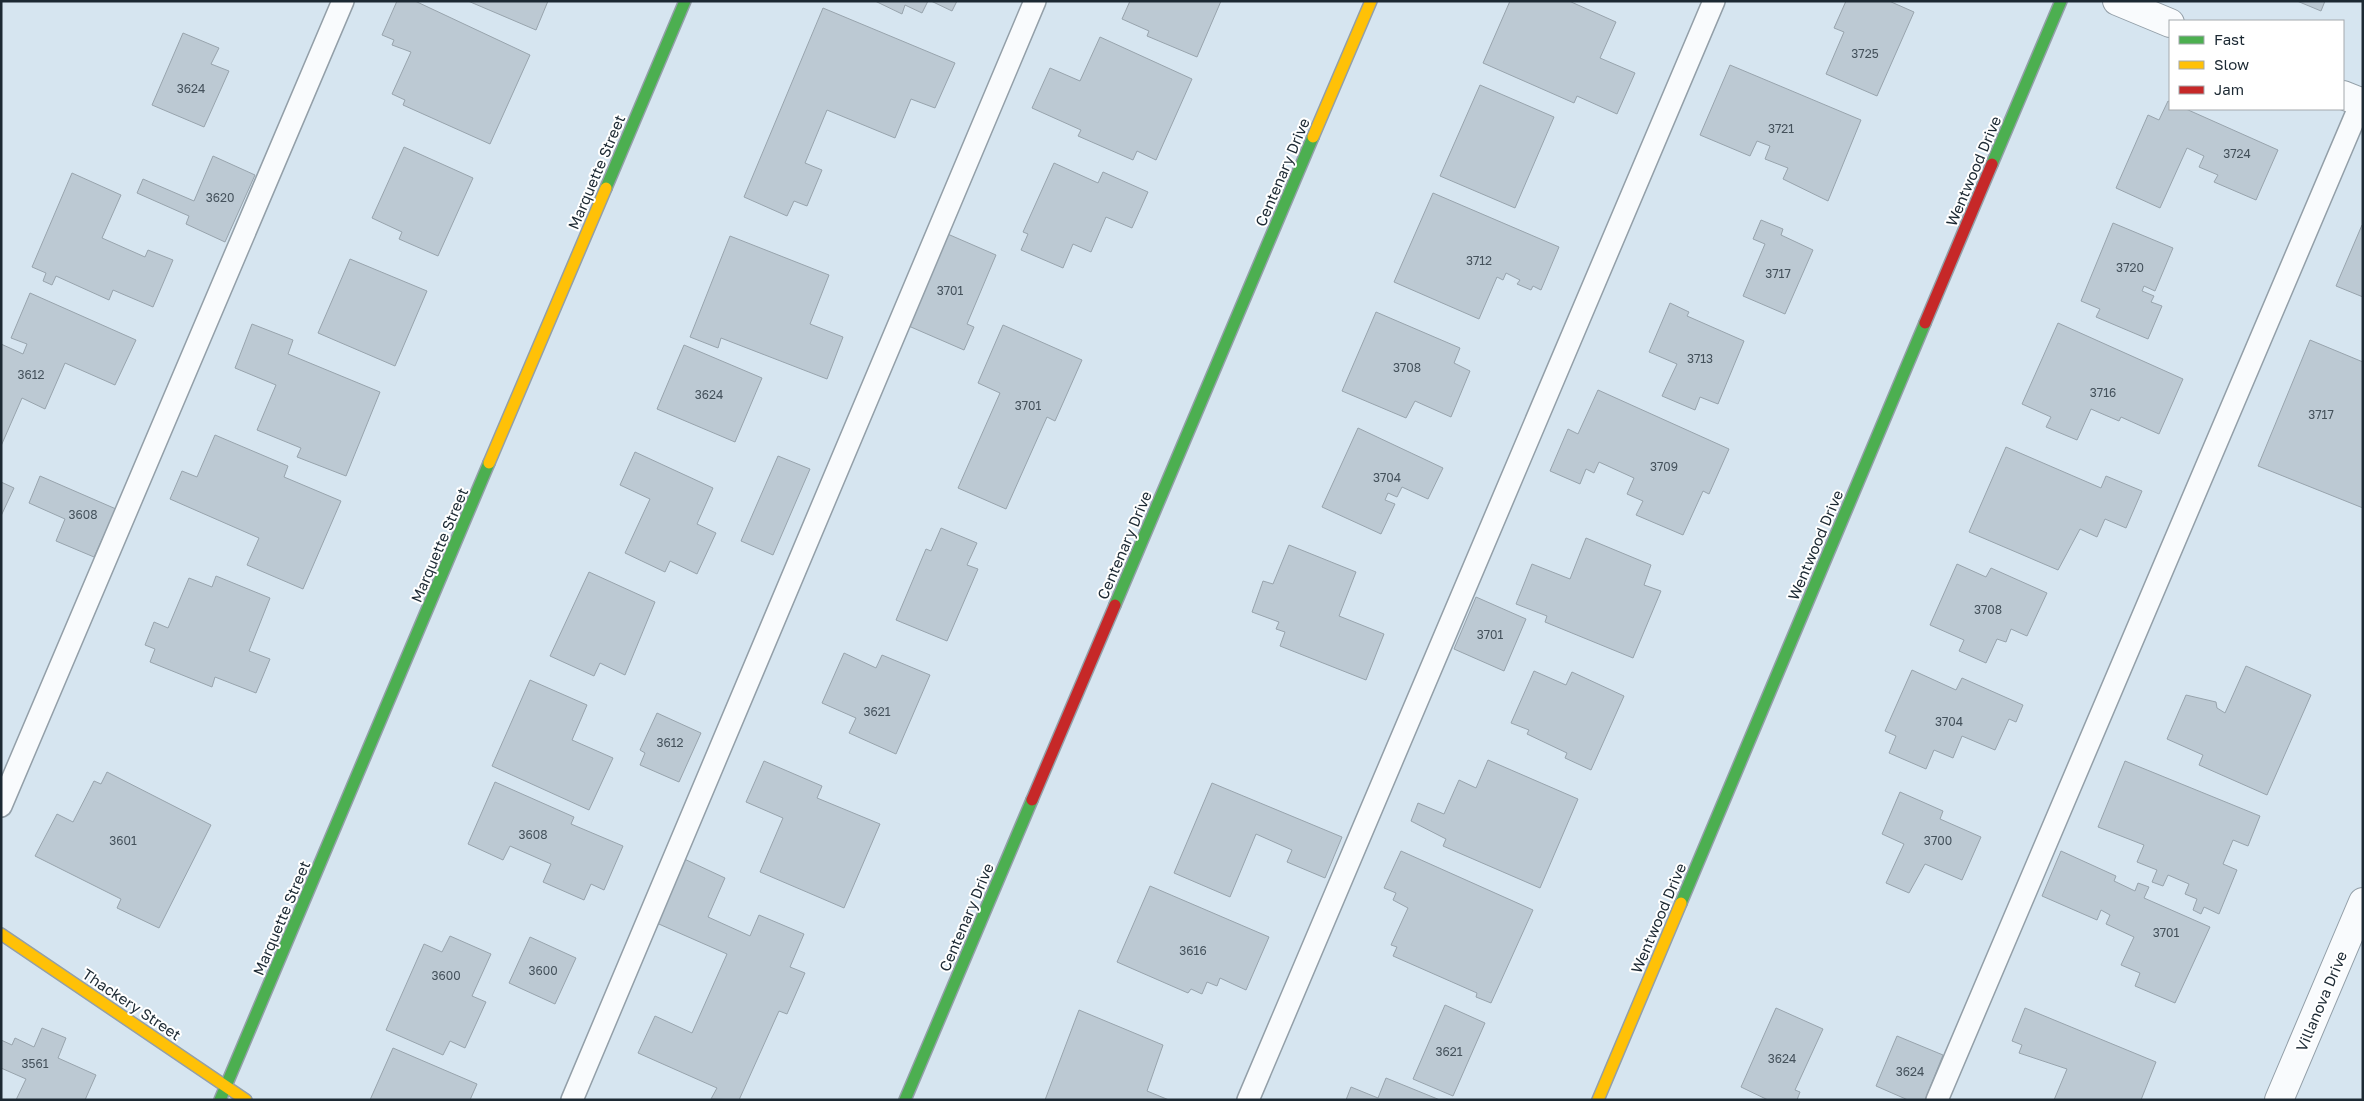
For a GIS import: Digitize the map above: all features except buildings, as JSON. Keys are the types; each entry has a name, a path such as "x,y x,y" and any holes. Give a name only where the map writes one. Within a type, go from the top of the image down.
{"street":[{"name":"Marquette Street","path":"220,1100 685,1"},
{"name":"Centenary Drive","path":"905,1100 1371,1"},
{"name":"Wentwood Drive","path":"1598,1100 2061,1"},
{"path":"2117,1 2169,24"},
{"name":"Villanova Drive","path":"2279,1100 2363,902"},
{"name":"Thackery Street","path":"1,934 246,1100"}],"lane":[{"path":"1,806 343,1"},
{"path":"572,1100 1036,1"},
{"path":"1248,1100 1714,1"},
{"path":"1937,1100 2357,100"}],"traffic: fast":[{"path":"606,188 685,1"},
{"path":"1992,164 2061,1"},
{"path":"1115,605 1313,137"},
{"path":"1681,903 1925,323"},
{"path":"220,1100 489,463"},
{"path":"905,1100 1032,800"}],"traffic: slow":[{"path":"1313,137 1371,1"},
{"path":"489,463 606,188"},
{"path":"1598,1100 1681,903"},
{"path":"1,934 246,1100"}],"traffic: jam":[{"path":"1925,323 1992,164"},
{"path":"1032,800 1115,605"}]}
